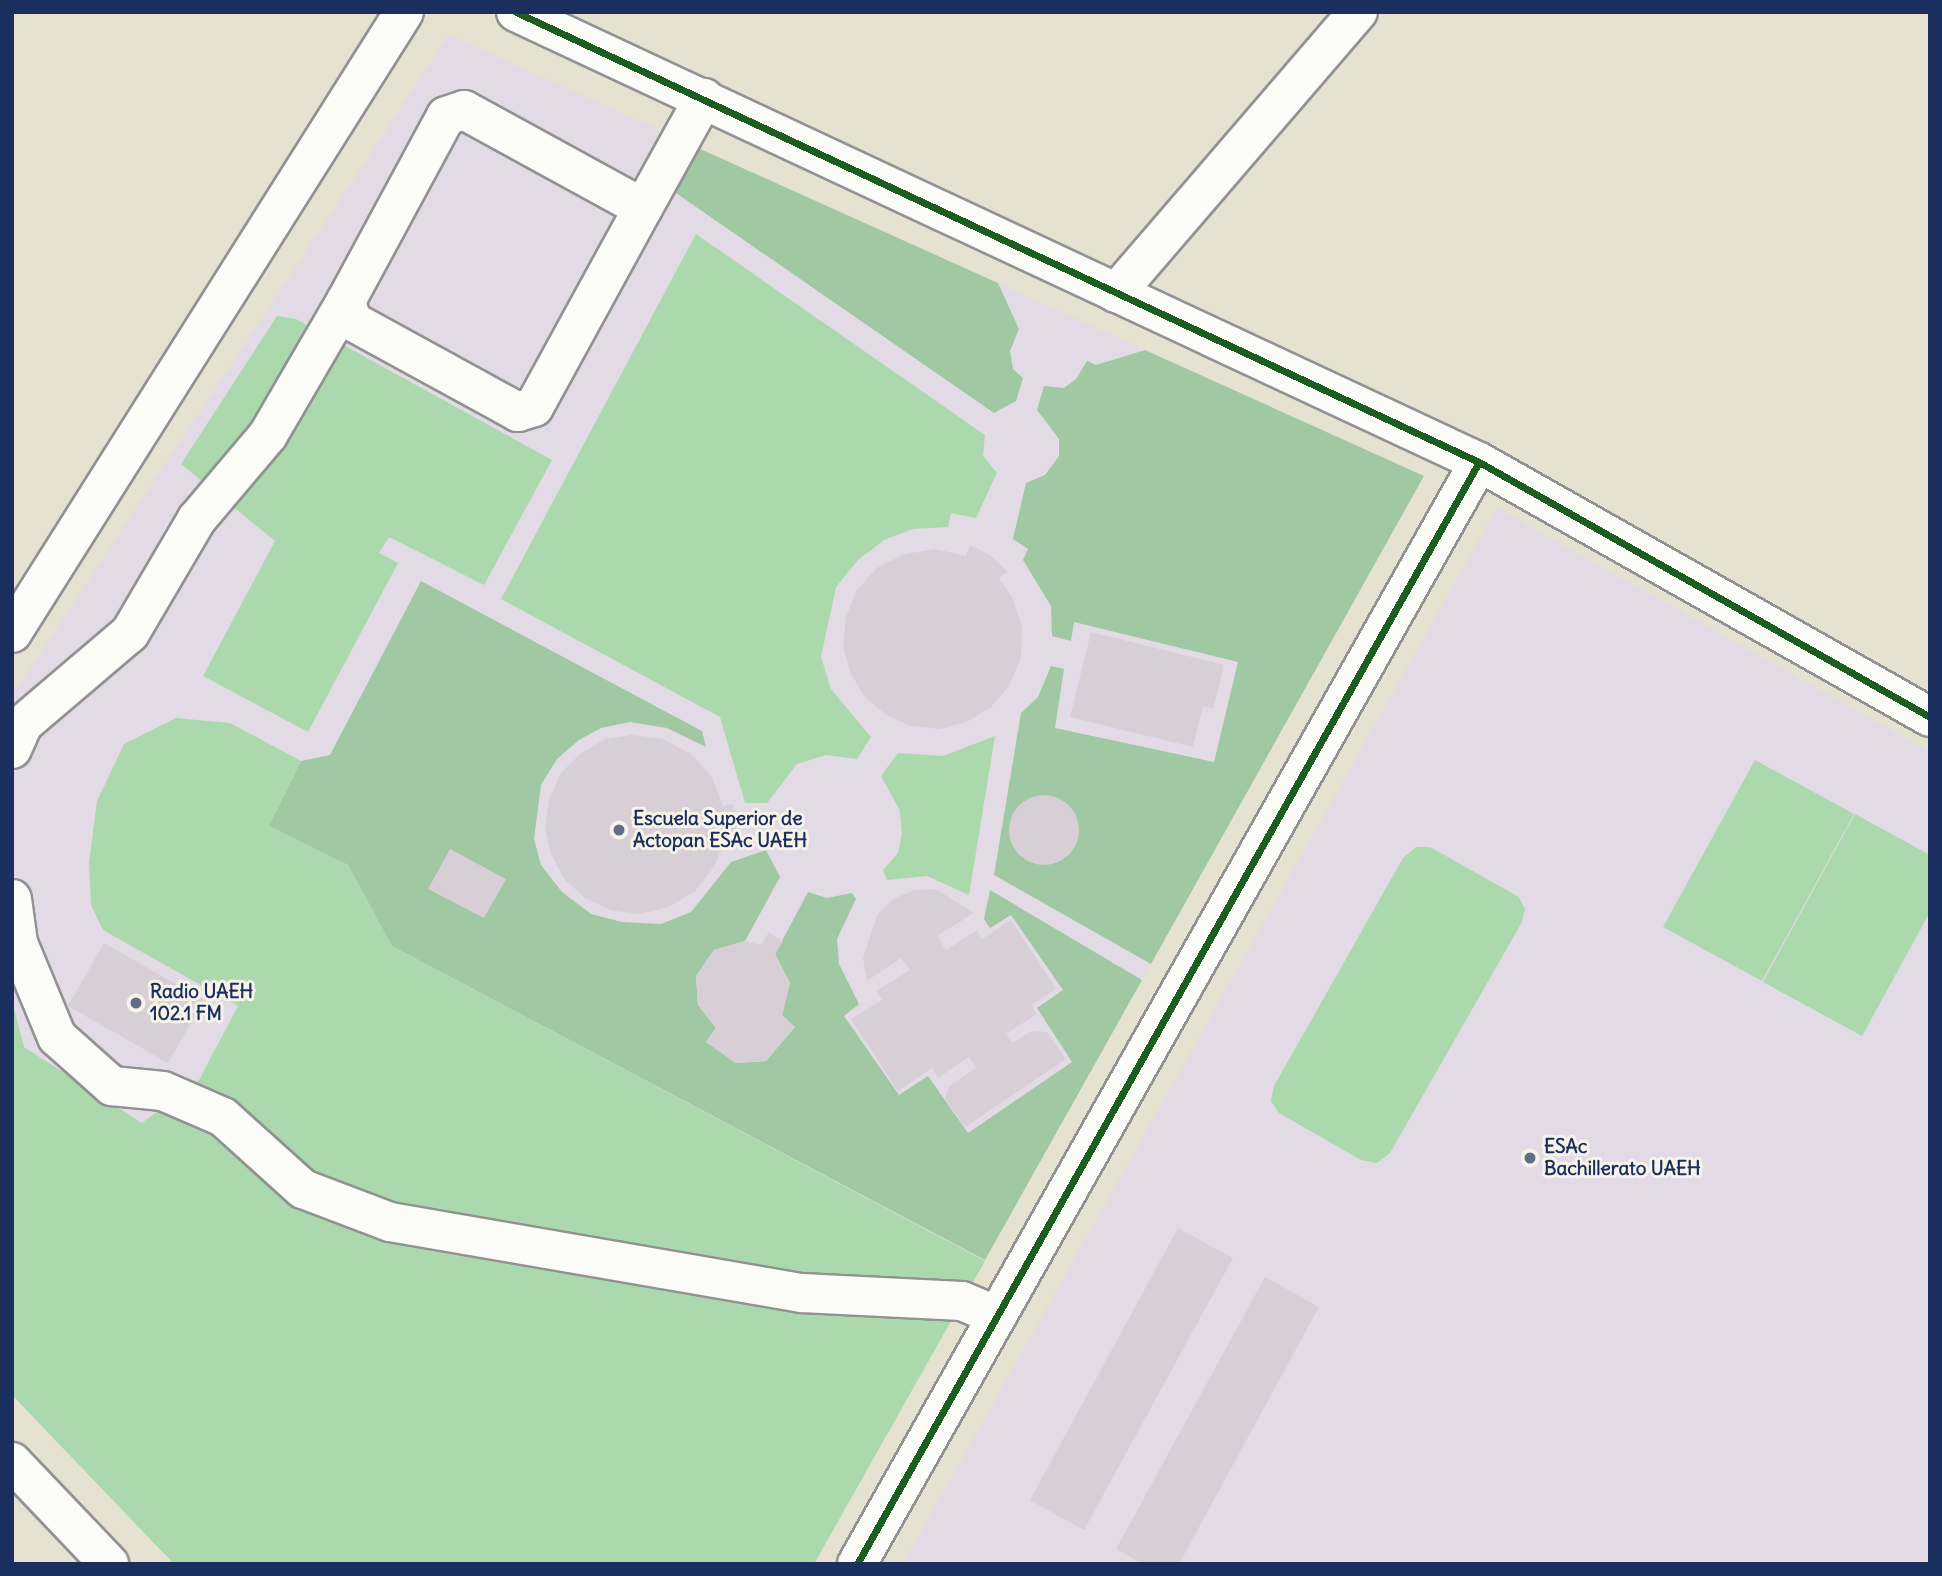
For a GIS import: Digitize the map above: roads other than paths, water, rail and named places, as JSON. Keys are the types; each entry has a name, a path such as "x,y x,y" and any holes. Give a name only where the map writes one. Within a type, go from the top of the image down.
{"street":[{"path":"12,633 404,12"},
{"path":"516,12 1479,462 1930,717"},
{"path":"1116,293 1358,12"},
{"path":"346,301 352,321 518,412 534,407 704,98"},
{"path":"12,749 23,724 130,633 197,519 268,435 346,301 446,116 464,110 643,208"},
{"path":"857,1564 1479,462"},
{"path":"12,899 18,943 57,1037 112,1086 163,1091 223,1117 303,1189 390,1222 802,1293 962,1301 997,1316"},
{"path":"12,1462 108,1564"}],"place":[{"name":"Escuela Superior de Actopan ESAc UAEH","path":"619,830"},
{"name":"Radio UAEH 102.1 FM","path":"136,1003"},
{"name":"ESAc Bachillerato UAEH","path":"1530,1158"}]}
